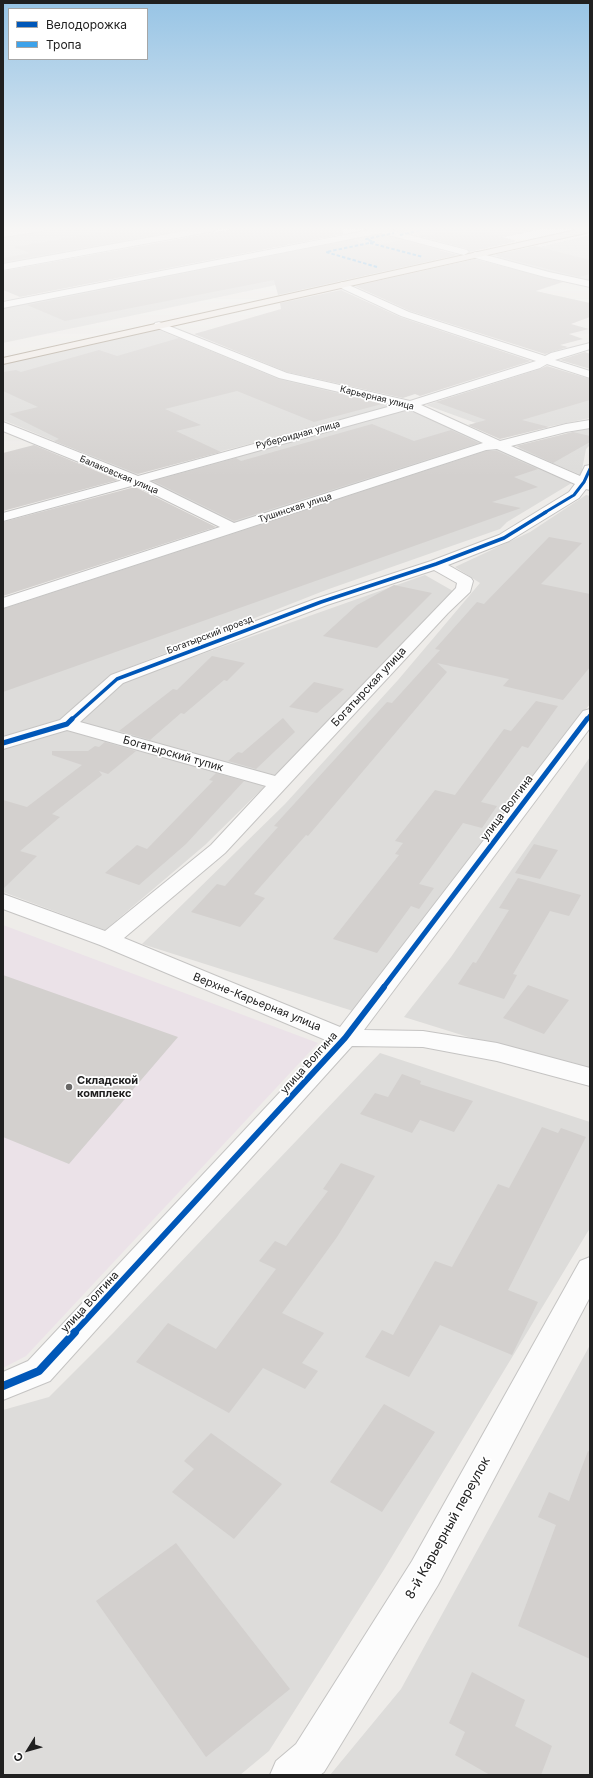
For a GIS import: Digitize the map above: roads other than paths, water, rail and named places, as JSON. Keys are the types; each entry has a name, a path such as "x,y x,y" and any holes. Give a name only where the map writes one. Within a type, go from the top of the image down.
{"main road":[{"path":"3,353 195,311"},
{"path":"3,360 224,311"}],"street":[{"path":"398,311 590,375"},
{"name":"Карьерная улица","path":"160,325 283,376 410,405 499,445 588,479"},
{"name":"Рубероидная улица","path":"3,517 410,405 536,366 555,355 590,346"},
{"name":"Тушинская улица","path":"3,603 485,446 499,445 566,428 590,424"},
{"name":"Балаковская улица","path":"6,430 134,480 233,528"},
{"path":"436,564 504,538 574,495 588,479"},
{"name":"Богатырский проезд","path":"3,743 67,724 117,678 322,602 436,564"},
{"name":"Богатырская улица","path":"108,940 218,849 278,783 442,610 464,589 465,581 436,564"},
{"name":"улица Волгина","path":"3,1386 39,1371 345,1038 590,715"},
{"name":"Богатырский тупик","path":"67,724 278,783"},
{"name":"Верхне-Карьерная улица","path":"3,901 108,940 345,1038 423,1039 497,1052 590,1077"},
{"name":"8-й Карьерный переулок","path":"290,1775 310,1758 425,1573 590,1270"}],"place":[{"name":"Складской комплекс","path":"69,1087"}]}
